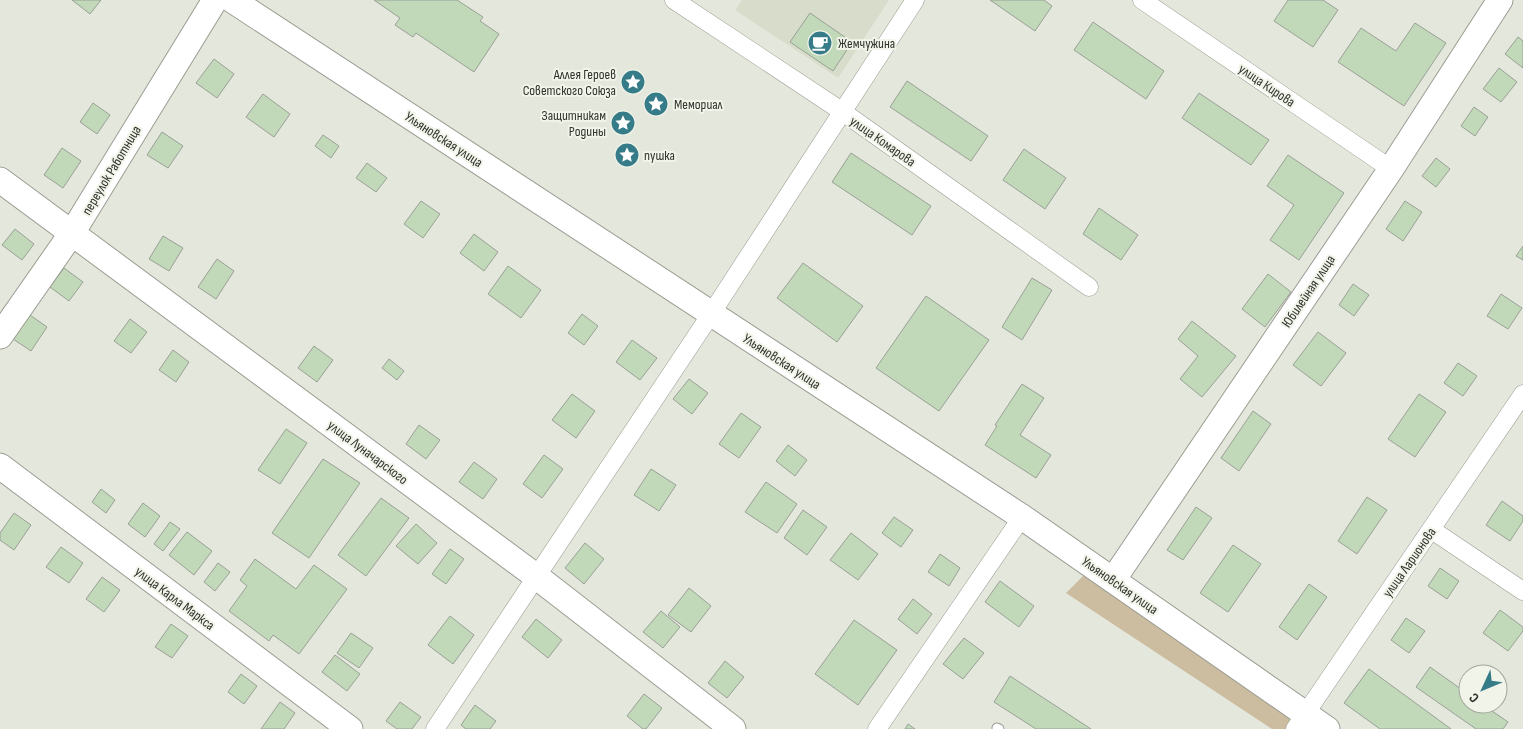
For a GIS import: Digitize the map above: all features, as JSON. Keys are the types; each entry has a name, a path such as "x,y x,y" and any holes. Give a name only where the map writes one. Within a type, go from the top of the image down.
{"street":[{"name":"переулок Работница","path":"0,336 72,233 215,0"},
{"name":"Ульяновская улица","path":"232,0 1022,517 1113,580 1300,721 1327,729"},
{"name":"улица Комарова","path":"674,0 843,112 1089,287"},
{"path":"435,729 712,314 915,0"},
{"name":"улица Кирова","path":"1142,0 1391,170"},
{"name":"Юбилейная улица","path":"1113,580 1391,170 1500,0"},
{"name":"улица Луначарского","path":"0,180 537,577 733,729"},
{"name":"улица Ларионова","path":"1300,721 1523,394"},
{"name":"улица Карла Маркса","path":"0,466 350,729"},
{"path":"877,729 1022,517"},
{"path":"1432,530 1523,590"}],"shaded area":[{"path":"742,0 889,0 838,78 735,10"},
{"path":"1084,575 1306,729 1272,729 1066,593"}],"building":[{"path":"72,0 101,0 90,14"},
{"path":"374,0 457,0 483,17 480,21 499,34 474,72 416,33 413,37 395,25 400,18"},
{"path":"990,0 1044,0 1052,6 1035,31"},
{"path":"1288,0 1323,0 1338,10 1313,47 1274,21"},
{"path":"810,13 852,42 833,71 790,42"},
{"path":"1093,22 1164,71 1146,99 1074,50"},
{"path":"1415,23 1446,43 1404,106 1338,62 1361,28 1396,51"},
{"path":"1518,37 1523,41 1523,68 1505,54"},
{"path":"214,59 234,74 217,98 196,83"},
{"path":"1499,68 1517,82 1501,102 1483,89"},
{"path":"907,81 988,136 971,161 890,107"},
{"path":"1199,93 1269,140 1251,165 1182,118"},
{"path":"263,94 290,114 274,137 246,117"},
{"path":"93,103 110,115 97,134 80,122"},
{"path":"1474,107 1488,117 1475,136 1461,126"},
{"path":"162,132 183,146 168,168 147,155"},
{"path":"323,135 339,146 331,158 315,146"},
{"path":"62,148 81,161 63,188 44,175"},
{"path":"1024,149 1066,178 1045,209 1003,180"},
{"path":"851,153 931,206 912,235 832,182"},
{"path":"1288,155 1344,193 1299,260 1270,240 1294,205 1267,186"},
{"path":"1436,158 1450,169 1436,187 1422,176"},
{"path":"367,163 387,178 376,192 356,178"},
{"path":"421,201 440,214 423,238 404,224"},
{"path":"1405,201 1422,212 1403,241 1386,229"},
{"path":"1099,208 1138,235 1121,260 1083,234"},
{"path":"15,229 34,244 22,260 2,245"},
{"path":"474,234 498,252 484,271 460,253"},
{"path":"163,236 183,248 169,271 149,259"},
{"path":"1523,246 1523,260 1516,256"},
{"path":"217,259 234,271 216,299 198,287"},
{"path":"803,263 863,306 837,342 777,298"},
{"path":"508,266 541,290 521,318 488,294"},
{"path":"64,268 83,282 69,301 50,287"},
{"path":"1268,274 1291,292 1265,327 1242,309"},
{"path":"1032,278 1052,290 1022,340 1002,327"},
{"path":"1353,284 1369,295 1354,316 1339,305"},
{"path":"1501,294 1522,308 1508,329 1487,316"},
{"path":"926,296 989,340 939,411 876,368"},
{"path":"582,314 598,326 584,345 568,333"},
{"path":"30,315 47,327 31,351 13,339"},
{"path":"130,319 147,332 131,353 114,341"},
{"path":"1192,321 1236,356 1202,397 1180,379 1198,356 1178,339"},
{"path":"1318,332 1346,353 1321,386 1293,365"},
{"path":"632,340 657,358 640,380 616,362"},
{"path":"314,346 333,360 317,382 298,368"},
{"path":"173,350 189,362 176,382 159,370"},
{"path":"389,359 404,371 397,380 382,368"},
{"path":"1458,363 1477,376 1463,396 1444,383"},
{"path":"689,379 708,393 692,414 673,399"},
{"path":"1022,384 1044,398 1020,435 1051,455 1036,478 985,445 997,426 995,425"},
{"path":"572,394 595,411 576,438 552,420"},
{"path":"1419,394 1446,412 1415,457 1388,439"},
{"path":"1253,411 1271,424 1239,471 1221,458"},
{"path":"741,413 761,427 739,458 719,444"},
{"path":"419,425 440,440 426,459 406,444"},
{"path":"286,429 307,443 280,484 258,470"},
{"path":"788,445 807,460 795,476 776,461"},
{"path":"544,455 563,469 542,498 523,484"},
{"path":"323,459 360,483 309,558 272,533"},
{"path":"474,462 497,479 483,499 459,482"},
{"path":"651,469 676,485 659,511 634,495"},
{"path":"766,482 797,504 777,533 745,512"},
{"path":"101,489 115,500 106,513 92,502"},
{"path":"1367,497 1387,510 1357,554 1338,541"},
{"path":"381,498 409,518 366,576 338,555"},
{"path":"1502,501 1523,516 1523,521 1510,541 1486,525"},
{"path":"143,503 160,516 145,537 128,524"},
{"path":"1196,507 1212,518 1183,560 1167,550"},
{"path":"803,510 827,527 807,555 784,538"},
{"path":"14,513 31,525 14,550 0,540 0,533"},
{"path":"894,517 913,530 901,547 882,533"},
{"path":"170,522 180,529 163,551 154,544"},
{"path":"416,524 437,543 418,564 396,546"},
{"path":"187,532 212,551 194,575 169,555"},
{"path":"851,533 878,554 858,580 830,560"},
{"path":"585,543 604,559 584,584 565,568"},
{"path":"1233,545 1261,564 1228,612 1200,593"},
{"path":"61,547 83,563 69,583 46,567"},
{"path":"450,549 464,559 446,584 432,574"},
{"path":"940,554 960,568 949,586 928,572"},
{"path":"255,559 296,589 314,565 347,589 299,654 273,635 269,641 229,611 247,586 240,580"},
{"path":"218,563 230,572 215,591 204,582"},
{"path":"1440,568 1459,581 1447,599 1428,586"},
{"path":"102,577 120,590 104,612 86,599"},
{"path":"1000,581 1034,606 1019,627 985,602"},
{"path":"1309,584 1327,597 1297,640 1279,627"},
{"path":"689,588 711,606 691,632 668,615"},
{"path":"913,599 932,614 917,634 898,619"},
{"path":"1500,610 1523,627 1523,631 1508,651 1483,633"},
{"path":"661,611 680,627 663,648 643,632"},
{"path":"450,616 474,635 453,664 428,645"},
{"path":"1406,618 1425,631 1409,653 1391,640"},
{"path":"536,619 562,640 548,658 522,637"},
{"path":"854,620 897,650 858,705 815,674"},
{"path":"171,624 188,636 172,658 155,647"},
{"path":"351,633 373,648 359,668 337,653"},
{"path":"964,638 984,653 963,679 943,664"},
{"path":"335,655 360,674 347,691 322,672"},
{"path":"725,661 744,677 727,698 708,683"},
{"path":"1430,667 1458,687 1458,714 1496,714 1508,722 1503,729 1476,729 1416,687"},
{"path":"1369,669 1451,729 1380,729 1344,703"},
{"path":"241,674 257,686 244,704 228,692"},
{"path":"1010,676 1091,729 1036,729 994,702"},
{"path":"644,694 662,708 646,729 643,729 627,716"},
{"path":"280,702 295,713 284,729 261,729"},
{"path":"400,702 421,717 412,729 397,729 386,721"},
{"path":"475,705 496,721 490,729 466,729 461,725"},
{"path":"908,724 915,729 905,729"}],"place":[{"name":"Жемчужина","path":"820,43"},
{"name":"Аллея Героев Советского Союза","path":"633,82"},
{"name":"Мемориал","path":"656,104"},
{"name":"Защитникам Родины","path":"623,123"},
{"name":"пушка","path":"627,155"}]}
